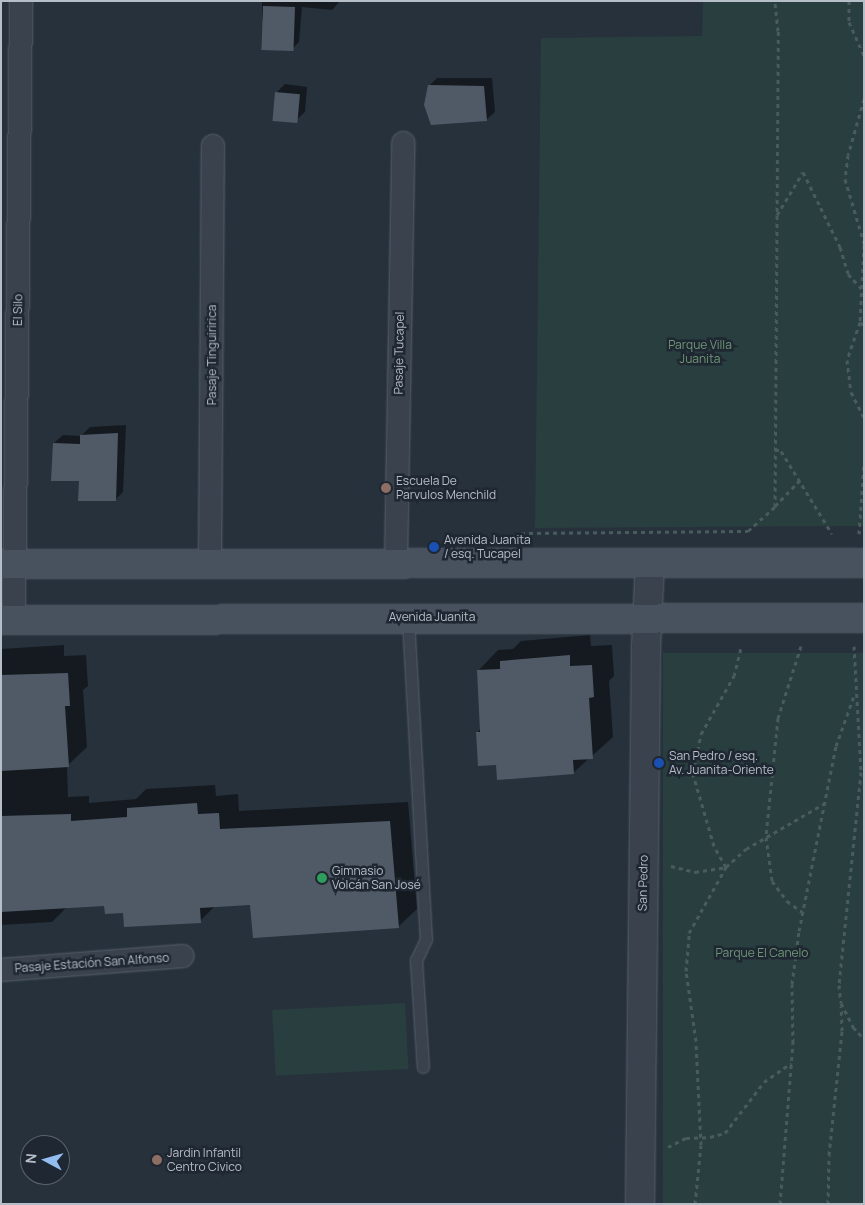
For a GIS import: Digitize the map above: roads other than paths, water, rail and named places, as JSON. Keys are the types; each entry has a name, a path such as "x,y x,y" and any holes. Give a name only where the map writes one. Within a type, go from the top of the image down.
{"main road":[{"path":"8,564 650,563 861,551"},
{"name":"Avenida Juanita","path":"8,620 646,617 864,618"}],"street":[{"name":"El Silo","path":"8,620 10,159 21,1"},
{"name":"Pasaje Tucapel","path":"396,563 403,143"},
{"name":"Pasaje Tinguiririca","path":"210,564 213,146"},
{"name":"San Pedro","path":"640,1204 646,617 650,563"},
{"name":"Pasaje Estación San Alfonso","path":"1,970 182,956"}],"lane":[{"path":"408,618 426,939 416,960 423,1067"}],"place":[{"name":"Escuela De Parvulos Menchild","path":"386,488"},
{"name":"Avenida Juanita / esq. Tucapel","path":"434,547"},
{"name":"San Pedro / esq. Av. Juanita-Oriente","path":"659,763"},
{"name":"Gimnasio Volcán San José","path":"322,878"},
{"name":"Jardin Infantil Centro Civico","path":"157,1160"}],"park label":[{"name":"Parque Villa Juanita","path":"700,352"},
{"name":"Parque El Canelo","path":"762,953"}]}
